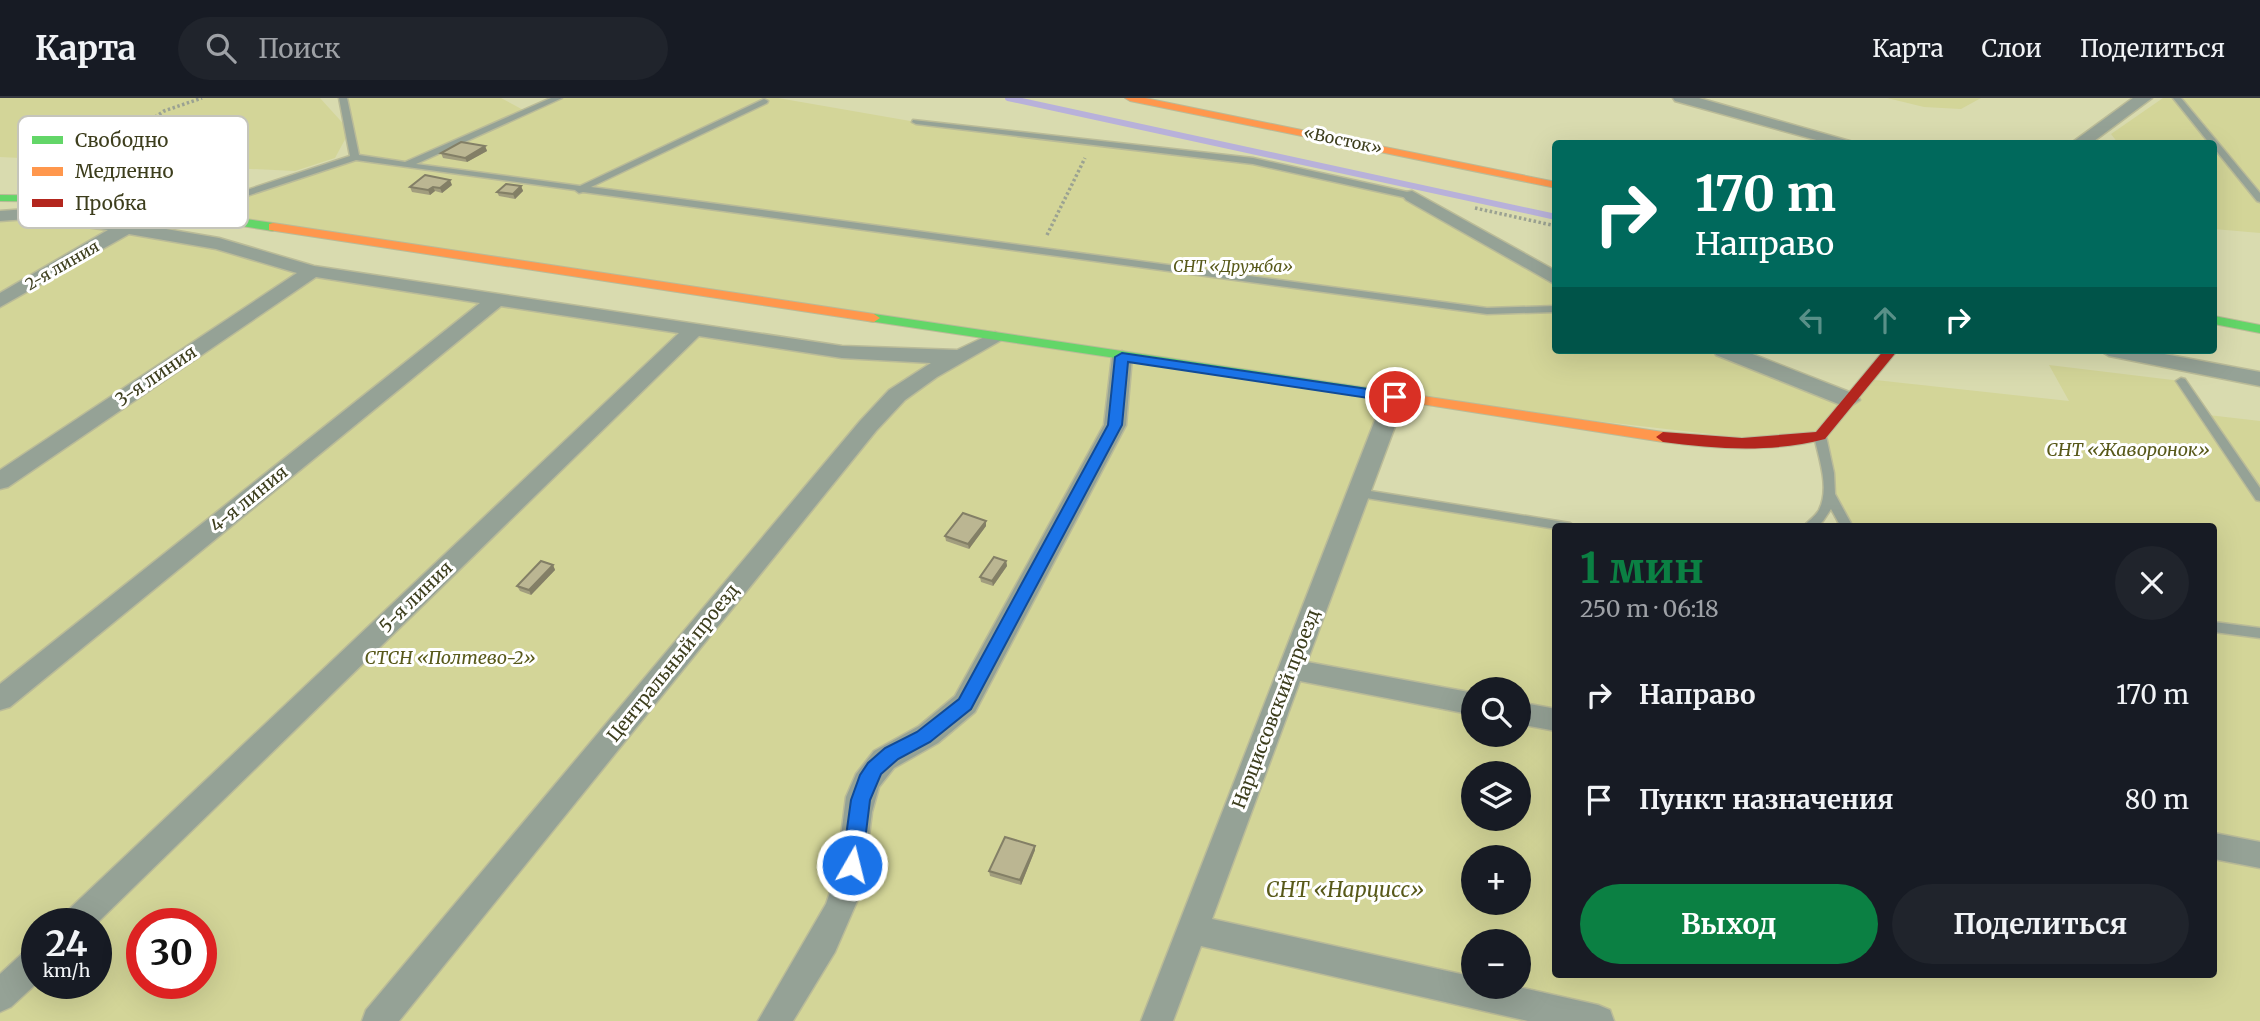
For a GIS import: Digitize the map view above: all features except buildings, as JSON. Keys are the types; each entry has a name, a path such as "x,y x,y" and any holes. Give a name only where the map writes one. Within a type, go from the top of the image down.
{"main road":[{"name":"«Восток»","path":"1130,98 1552,184"},
{"path":"0,198 18,198"},
{"path":"248,225 1710,444 1757,445 1819,436 1888,354"},
{"path":"2217,321 2260,329"}],"street":[{"path":"1681,98 1837,140"},
{"path":"2084,140 2144,98"},
{"path":"1412,196 1552,277"},
{"path":"0,216 18,215"},
{"path":"125,228 219,244 312,271 842,352 918,358 961,356"},
{"name":"2-я линия","path":"0,301 125,228"},
{"name":"3-я линия","path":"0,481 312,271"},
{"name":"4-я линия","path":"0,699 497,299"},
{"name":"5-я линия","path":"92,908 695,329"},
{"name":"Центральный проезд","path":"379,1021 868,426 897,395 995,338"},
{"path":"1733,354 1849,400"},
{"path":"2130,354 2260,379"},
{"path":"774,1021 835,920 849,887 860,800 867,781 875,768 891,754 924,737 965,704 1115,425 1122,357"},
{"name":"Нарциссовский проезд","path":"1157,1021 1395,397"},
{"path":"1291,669 1461,702"},
{"path":"1531,715 1552,719"},
{"path":"2217,847 2260,855"},
{"path":"1192,929 1598,1021"},
{"path":"0,996 21,976"}],"lane":[{"path":"343,98 355,158"},
{"path":"406,165 558,98"},
{"path":"2177,98 2212,140"},
{"path":"578,190 764,101"},
{"path":"916,122 1253,162 1412,196"},
{"path":"2217,147 2260,199"},
{"path":"248,193 355,158 1487,311 1552,309"},
{"path":"2181,381 2260,496"},
{"path":"1819,436 1831,497 1845,523"},
{"path":"1359,493 1552,524"},
{"path":"1815,523 1821,519 1831,497"},
{"path":"2217,626 2260,633"}],"path":[{"path":"156,116 202,98"},
{"path":"1039,251 1092,143"},
{"path":"1463,206 1552,225"}],"green space":[{"name":"СТСН «Полтево-2»","path":"0,98 320,98 349,130 343,98 501,98 527,112 558,98 778,98 916,122 1253,161 1412,196 1552,277 1552,354 1733,354 1848,400 1866,379 2069,401 2049,365 2181,381 2208,415 2260,421 2260,1021 0,1021 0,216 18,218 18,228 125,228 312,271 842,352 961,356 994,339 248,225 248,193 354,158 349,132 335,158 295,171 248,169 248,116 18,116 18,158 0,157"},
{"path":"1887,98 1981,98 1961,109 1924,107"},
{"path":"2163,98 2260,98 2260,233 2217,229 2217,140 2116,140 2111,134"}],"waterway":[{"path":"1008,98 1552,216"}],"traffic: fast":[{"path":"0,198 18,198"},
{"path":"248,223 273,227"},
{"path":"874,318 1369,392"},
{"path":"2217,321 2260,329"}],"traffic: slow":[{"path":"1130,98 1552,184"},
{"path":"273,227 874,318"},
{"path":"1369,392 1663,437"}],"traffic: jam":[{"path":"1663,437 1742,443 1820,436 1888,354"}],"route":[{"path":"852,865 860,800 867,781 875,768 891,754 939,727 965,704 1115,425 1122,357 1395,397"}],"park label":[{"name":"СНТ «Дружба»","path":"1233,266"},
{"name":"СНТ «Жаворонок»","path":"2128,450"},
{"name":"СНТ «Нарцисс»","path":"1345,890"}]}
